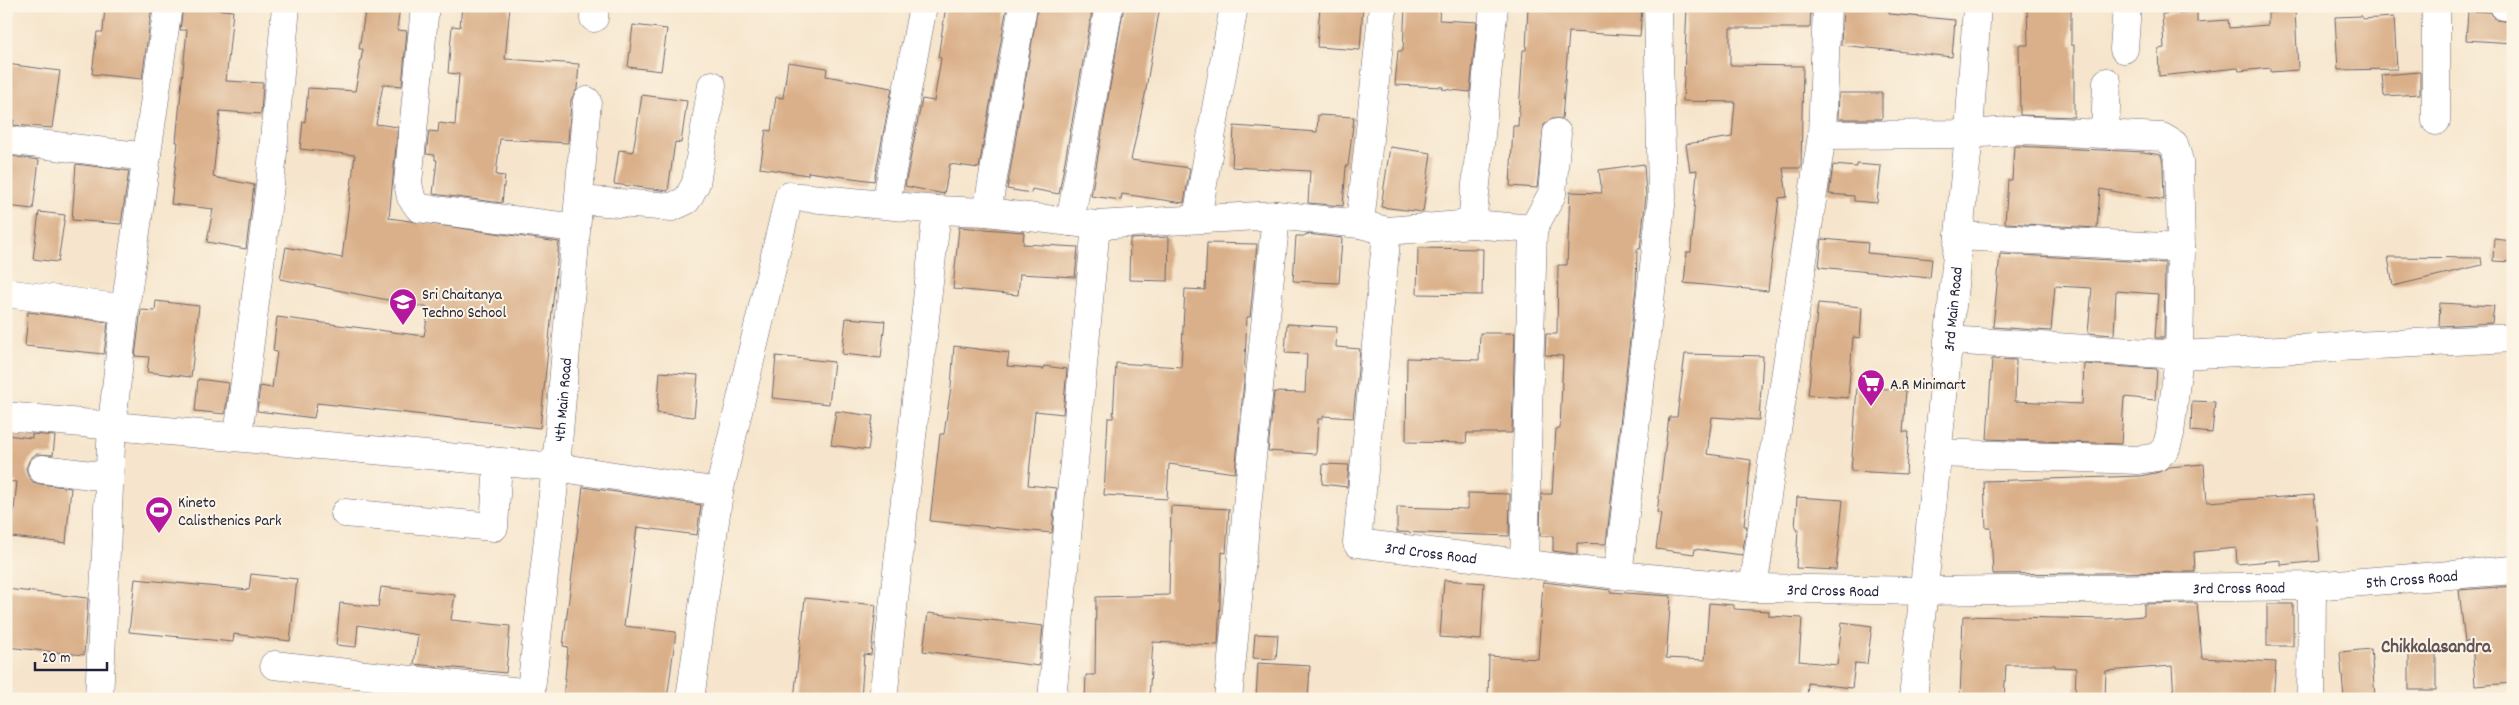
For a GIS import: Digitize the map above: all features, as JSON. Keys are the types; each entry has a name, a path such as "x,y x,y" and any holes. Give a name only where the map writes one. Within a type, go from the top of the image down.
{"street":[{"path":"99,699 112,424 125,308 168,6"},
{"path":"238,436 270,185 286,6"},
{"path":"425,6 408,183 411,198 419,208 576,228"},
{"path":"886,203 923,6"},
{"path":"986,212 1023,6"},
{"path":"1070,222 1109,6"},
{"path":"1197,218 1234,6"},
{"path":"1360,224 1383,6"},
{"path":"1472,224 1494,6"},
{"path":"1618,575 1662,198 1658,6"},
{"path":"1753,588 1822,136 1827,6"},
{"name":"3rd Main Road","path":"1913,699 1969,134 1977,6"},
{"path":"2124,49 2127,6"},
{"path":"2436,6 2436,122"},
{"path":"2504,6 2513,6"},
{"path":"2105,134 2107,82"},
{"path":"578,200 672,207 687,200 696,183 712,85"},
{"name":"4th Main Road","path":"531,696 556,467 587,101"},
{"path":"1822,136 1969,134 2022,130 2162,137 2174,144 2179,161 2181,248 2179,354 2170,434 2166,448 2157,457 2138,460 1938,453"},
{"path":"1524,563 1532,229 1552,194 1557,133"},
{"path":"6,140 147,157"},
{"path":"690,699 719,492 790,196 886,203 937,210 986,212 1096,225 1276,215 1360,224 1386,231 1472,224 1532,229"},
{"path":"883,699 937,210"},
{"path":"1228,699 1276,215"},
{"path":"1052,699 1096,225"},
{"name":"3rd Cross Road","path":"1386,231 1357,543 1618,575 1753,588 1925,592 2312,586"},
{"path":"1959,236 2181,248"},
{"path":"6,293 125,308"},
{"path":"1948,340 2179,354 2513,338"},
{"path":"6,416 112,424 556,467 719,492"},
{"path":"345,513 494,527 498,462"},
{"path":"42,469 108,477"},
{"name":"5th Cross Road","path":"2312,586 2513,570"},
{"path":"2311,699 2312,586"},
{"path":"274,665 531,696"}],"building":[{"path":"105,6 152,6 142,79 92,74 97,32 103,32"},
{"path":"183,6 233,11 226,81 263,83 261,114 220,111 213,177 254,185 246,249 207,242 213,209 171,204 187,30 180,30"},
{"path":"366,6 400,6 397,30 407,31 402,86 383,84 376,124 398,127 389,218 559,242 540,428 317,403 314,418 257,411 260,386 272,388 277,352 273,351 277,317 424,336 429,308 280,279 286,247 342,258 355,155 300,149 308,88 355,91 363,49 359,49"},
{"path":"462,6 510,6 505,59 579,64 577,89 571,100 568,143 500,139 496,175 505,176 502,203 433,194 437,160 435,160 435,155 426,154 429,131 438,132 439,123 455,125 459,74 448,73 452,26 460,27"},
{"path":"946,6 1007,6 979,168 950,164 944,194 905,186 922,99 934,101 941,58 938,57"},
{"path":"1038,6 1093,6 1059,194 1032,189 1031,193 1007,189"},
{"path":"1124,6 1160,6 1145,95 1131,160 1190,168 1184,203 1122,194 1121,200 1091,196"},
{"path":"1320,6 1363,6 1360,50 1317,47"},
{"path":"1405,6 1440,6 1439,20 1477,22 1470,92 1442,89 1443,87 1395,85 1398,51 1403,51"},
{"path":"1528,6 1642,7 1640,36 1569,32 1562,119 1551,119 1544,125 1537,188 1510,186 1513,126 1518,126 1523,50 1526,50"},
{"path":"1687,6 1811,6 1810,28 1730,28 1730,65 1803,66 1801,168 1783,168 1787,197 1779,198 1768,291 1684,283 1687,252 1691,252 1697,170 1690,171 1686,144 1732,137 1735,102 1683,101"},
{"path":"1843,6 1889,6 1889,14 1955,20 1952,57 1841,45"},
{"path":"2027,6 2071,6 2071,45 2074,45 2074,117 2020,115 2019,45 2028,45"},
{"path":"2295,11 2298,70 2271,72 2271,68 2239,71 2238,68 2159,76 2158,49 2164,48 2162,14 2197,12 2197,22 2228,20 2229,28 2268,25 2268,13"},
{"path":"2468,11 2490,12 2496,20 2513,22 2513,43 2466,40"},
{"path":"2362,16 2362,19 2394,17 2397,69 2338,70 2335,17"},
{"path":"633,25 667,29 661,71 628,67"},
{"path":"788,62 827,68 826,76 892,88 874,181 808,172 808,175 760,168 766,130 771,131 776,97 783,98"},
{"path":"6,64 60,71 52,128 13,125 14,120 6,120"},
{"path":"2420,72 2420,94 2384,96 2382,75"},
{"path":"1839,93 1882,93 1882,119 1838,119"},
{"path":"642,95 687,101 681,143 675,142 668,191 614,184 619,150 633,152"},
{"path":"1318,115 1354,117 1348,166 1346,166 1343,206 1308,203 1310,171 1232,167 1234,126 1317,132"},
{"path":"2014,146 2143,152 2161,155 2164,200 2100,189 2097,228 2005,223 2008,180 2012,180"},
{"path":"1390,147 1431,153 1423,212 1381,207"},
{"path":"9,156 39,160 33,209 6,206"},
{"path":"76,164 129,171 121,224 72,220"},
{"path":"1644,164 1646,196 1640,249 1637,249 1636,288 1606,544 1577,543 1577,554 1553,551 1553,536 1540,536 1541,494 1552,494 1556,429 1560,429 1563,356 1545,355 1546,334 1557,334 1558,265 1567,265 1570,192 1602,193 1599,170"},
{"path":"1857,164 1881,166 1877,203 1854,201 1854,196 1829,194 1833,165 1857,167"},
{"path":"39,212 65,215 58,262 33,259"},
{"path":"959,227 1024,232 1023,244 1078,247 1075,277 1020,274 1018,295 953,289"},
{"path":"1306,234 1342,238 1339,283 1293,281 1296,236 1305,236"},
{"path":"1169,237 1168,281 1129,280 1130,239"},
{"path":"1822,239 1868,243 1867,253 1932,259 1930,278 1819,267"},
{"path":"2494,239 2513,241 2513,262 2493,261"},
{"path":"1207,243 1257,244 1250,317 1247,317 1244,381 1235,473 1169,464 1167,499 1104,495 1108,418 1113,418 1116,363 1181,367 1185,289 1205,290"},
{"path":"1418,248 1483,249 1482,295 1417,294"},
{"path":"2000,254 2165,263 2164,338 2155,338 2158,294 2116,291 2114,335 2088,333 2092,288 2055,286 2051,331 1993,327"},
{"path":"2388,257 2481,258 2482,265 2393,286"},
{"path":"156,301 199,306 191,377 147,372 149,357 135,356 141,310 155,311"},
{"path":"1818,303 1862,307 1860,338 1853,337 1848,398 1808,395"},
{"path":"2440,303 2494,306 2492,323 2439,326"},
{"path":"28,312 108,322 104,354 25,346"},
{"path":"846,318 885,321 881,358 842,354"},
{"path":"1287,324 1337,327 1336,347 1360,349 1353,418 1323,416 1323,419 1318,419 1316,454 1268,451 1274,392 1305,393 1307,354 1285,353"},
{"path":"1480,333 1515,333 1512,433 1467,433 1466,443 1406,442 1407,358 1479,360"},
{"path":"954,346 1009,353 1007,366 1044,369 1044,366 1067,369 1063,414 1035,411 1028,485 1056,488 1052,533 930,521 940,434 944,434 951,387"},
{"path":"1685,354 1763,356 1759,420 1712,417 1707,454 1751,460 1744,526 1747,526 1742,555 1695,549 1694,554 1656,549 1661,513 1657,513 1669,417 1677,417"},
{"path":"776,356 834,362 829,404 772,398"},
{"path":"1992,359 2016,360 2015,401 2082,404 2084,364 2157,369 2155,400 2124,397 2121,444 1987,439"},
{"path":"660,372 698,375 694,417 657,413"},
{"path":"198,379 229,383 225,414 195,411"},
{"path":"1857,387 1906,390 1903,432 1909,432 1906,474 1851,471"},
{"path":"2192,401 2215,402 2212,433 2191,431"},
{"path":"836,411 873,416 868,450 831,445"},
{"path":"32,434 55,436 53,455 36,454 30,459 26,468 28,476 33,482 71,488 66,543 11,537 17,482 6,481 6,435 32,438"},
{"path":"1323,464 1349,465 1347,487 1322,484"},
{"path":"2204,464 2207,502 2314,495 2320,561 2281,565 2281,560 2237,564 2236,548 2194,552 2195,572 1993,574 1991,528 1986,528 1984,481 2141,476 2159,472 2169,467"},
{"path":"583,487 701,505 697,535 637,527 624,626 676,632 667,699 563,699 568,647 563,646"},
{"path":"1468,493 1510,494 1509,536 1397,532 1397,507 1468,509"},
{"path":"1797,497 1843,500 1836,570 1796,568 1798,529 1795,529"},
{"path":"1171,506 1229,509 1226,553 1222,552 1218,645 1153,642 1149,699 1085,699 1086,675 1095,675 1096,597 1169,595"},
{"path":"251,574 297,579 290,641 234,634 233,642 129,632 135,579 249,590"},
{"path":"1444,580 1484,583 1481,640 1440,637"},
{"path":"1543,582 1610,590 1610,592 1671,596 1666,658 1705,660 1709,603 1734,605 1734,609 1769,611 1769,616 1802,618 1799,661 1837,665 1842,622 1872,626 1867,664 1855,663 1852,688 1808,683 1807,699 1488,699 1489,656 1538,659"},
{"path":"2513,586 2513,683 2475,686 2472,641 2465,642 2459,590"},
{"path":"381,587 455,595 451,620 510,626 506,673 414,664 418,635 358,625 356,647 336,645 340,603 378,607"},
{"path":"6,589 88,598 84,655 6,647"},
{"path":"805,598 876,605 871,655 864,654 861,699 794,699"},
{"path":"2197,603 2202,658 2276,662 2273,699 2174,699 2172,666 2106,671 2105,699 2075,699 2076,668 2055,667 2055,665 2006,665 2004,699 1960,699 1963,616 2106,619 2144,616 2144,604"},
{"path":"2267,604 2293,604 2293,646 2267,646"},
{"path":"928,613 1043,626 1039,666 923,651"},
{"path":"1255,634 1278,635 1276,659 1253,658"},
{"path":"2409,645 2436,645 2436,690 2409,690"},
{"path":"2371,649 2375,697 2344,699 2340,652"},
{"path":"1258,663 1310,666 1308,699 1256,699"}],"place":[{"name":"Sri Chaitanya Techno School","path":"403,326"},
{"name":"A.R Minimart","path":"1871,407"},
{"name":"Kineto Calisthenics Park","path":"159,534"}],"district":[{"name":"Chikkalasandra","path":"2436,645"}]}
